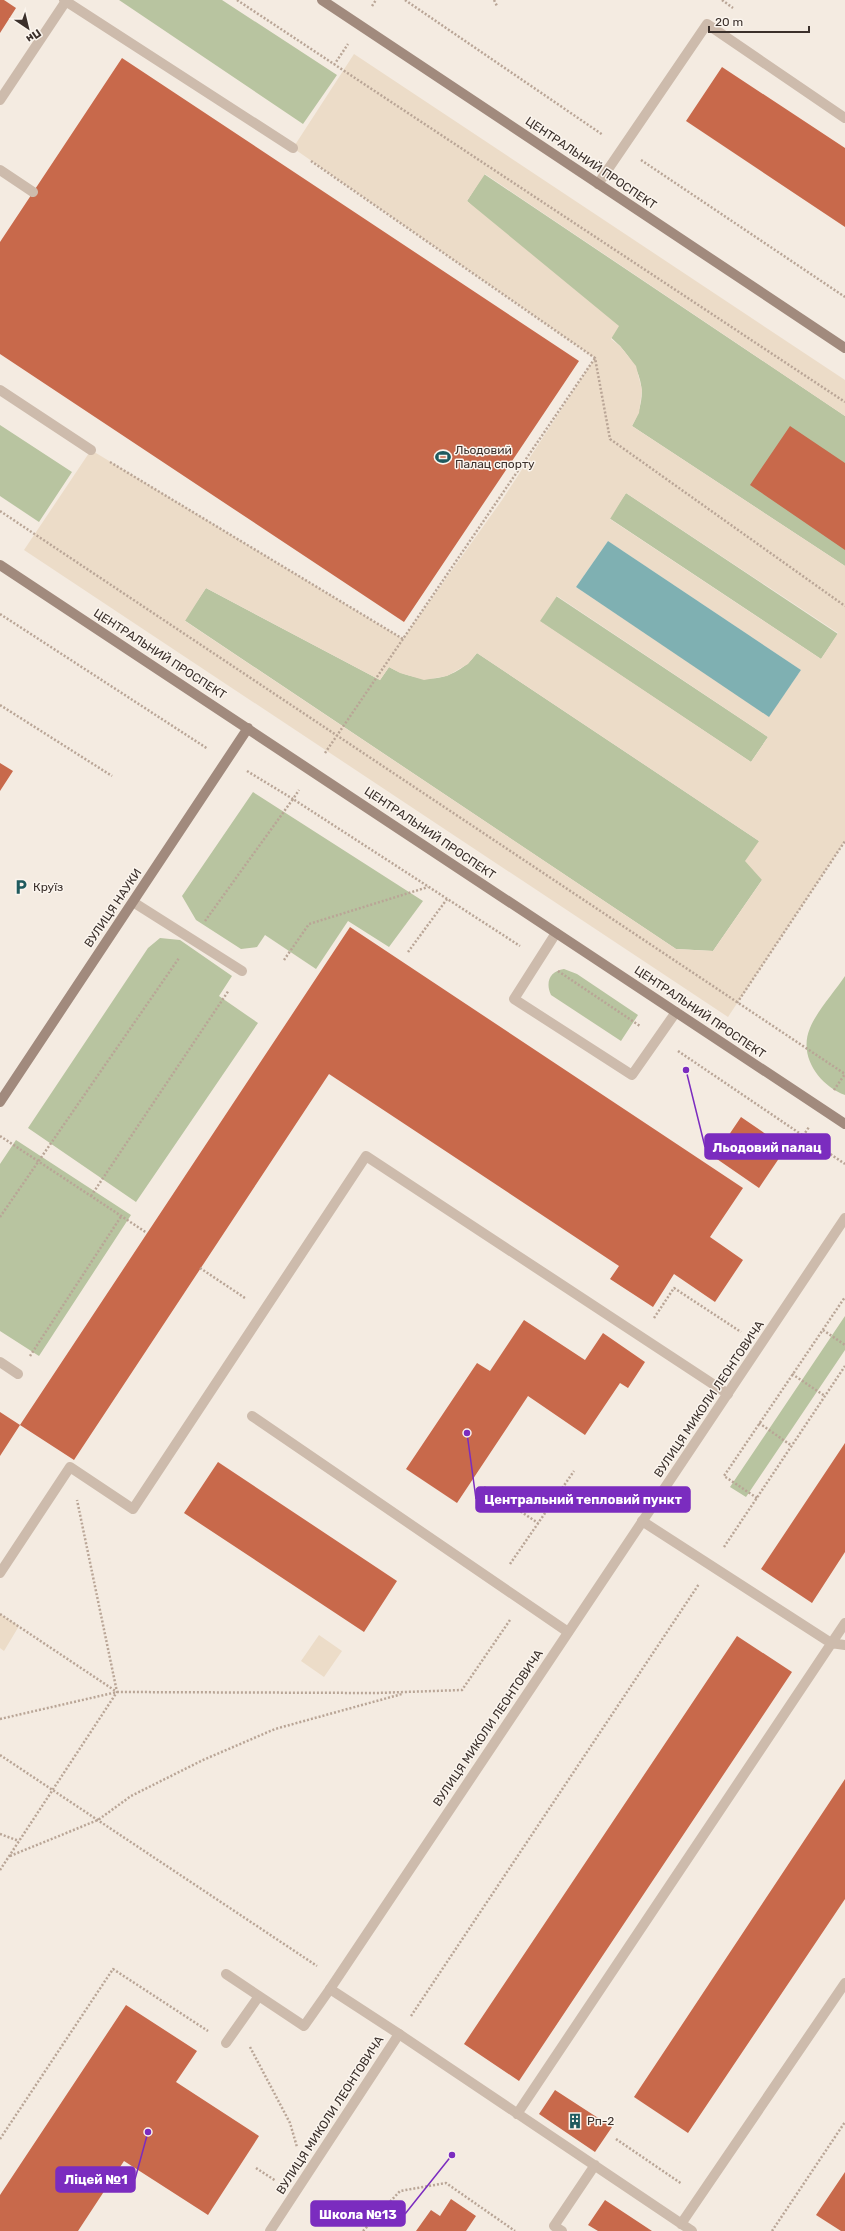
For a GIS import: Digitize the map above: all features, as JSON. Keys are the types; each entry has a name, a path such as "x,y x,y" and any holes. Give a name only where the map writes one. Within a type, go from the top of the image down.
{"street":[{"name":"ЦЕНТРАЛЬНИЙ ПРОСПЕКТ","path":"322,0 845,348"},
{"path":"0,100 65,1 292,148"},
{"path":"598,184 706,24 845,118"},
{"path":"0,170 33,192"},
{"path":"0,390 91,450"},
{"name":"ЦЕНТРАЛЬНИЙ ПРОСПЕКТ","path":"0,565 845,1124"},
{"name":"ВУЛИЦЯ НАУКИ","path":"0,1102 248,728"},
{"path":"133,902 242,971"},
{"path":"556,933 514,999 632,1075 676,1012"},
{"path":"0,1573 70,1467 133,1509 366,1156 728,1394"},
{"name":"ВУЛИЦЯ МИКОЛИ ЛЕОНТОВИЧА","path":"270,2231 399,2034 330,1989 845,1218"},
{"path":"0,1362 18,1374"},
{"path":"252,1416 568,1632"},
{"path":"642,1521 831,1644 845,1645"},
{"path":"517,2114 845,1623"},
{"path":"226,1974 304,2026 330,1989"},
{"path":"681,2224 845,1983"},
{"path":"226,2043 259,1996"},
{"path":"399,2034 692,2231"},
{"path":"562,2231 554,2226 595,2165"}],"path":[{"path":"237,0 845,402"},
{"path":"494,0 497,6"},
{"path":"722,0 733,8"},
{"path":"292,148 595,358 610,439 845,606"},
{"path":"379,673 595,358"},
{"path":"91,450 403,639"},
{"path":"0,511 845,1074"},
{"path":"0,705 112,776"},
{"path":"737,1003 845,841"},
{"path":"284,960 309,924 429,887"},
{"path":"408,952 447,899"},
{"path":"91,1196 242,971"},
{"path":"563,974 845,1164"},
{"path":"0,1136 122,1215 147,1233"},
{"path":"18,1374 122,1215"},
{"path":"200,1268 264,1312"},
{"path":"642,1337 674,1288 760,1345"},
{"path":"757,1498 724,1476 845,1297"},
{"path":"823,1330 845,1345"},
{"path":"399,2034 845,1366"},
{"path":"792,1374 825,1396"},
{"path":"759,1423 792,1446"},
{"path":"0,1870 117,1692 70,1467"},
{"path":"497,1584 574,1471"},
{"path":"484,1487 538,1524"},
{"path":"0,1719 117,1692 408,1692 462,1690 523,1602"},
{"path":"0,1614 117,1692"},
{"path":"9,1856 98,1820 131,1796 203,1760 275,1729 408,1692"},
{"path":"0,1755 336,1979"},
{"path":"0,1834 19,1841"},
{"path":"0,2139 113,1969 226,2043"},
{"path":"239,2025 290,2123 306,2176"},
{"path":"772,2231 845,2122"},
{"path":"616,2139 700,2196"},
{"path":"363,2231 400,2191 446,2183 515,2231"}],"green space":[{"path":"119,0 222,0 337,75 303,124"},
{"path":"484,174 845,416 845,566 632,426 641,404 642,394 641,384 634,365 620,346 467,201"},
{"path":"0,425 72,472 39,522 0,496"},
{"path":"626,493 838,634 821,659 609,518"},
{"path":"206,588 380,680 389,667 413,677 437,678 448,675 468,663 477,653 759,841 762,880 713,951 676,949 184,620"},
{"path":"556,596 768,737 751,762 539,621"},
{"path":"253,792 423,901 389,947 348,921 316,969 265,935 257,947 241,949 196,920 182,896"},
{"path":"160,938 180,940 232,976 219,996 258,1023 136,1202 28,1128 148,948"},
{"path":"564,969 577,974 638,1015 621,1041 551,995 549,990 550,978 555,972"},
{"path":"845,976 845,1095 827,1084 819,1077 809,1059 807,1039 813,1022"},
{"path":"16,1140 131,1215 39,1356 0,1331 0,1164"},
{"path":"845,1316 845,1350 746,1497 730,1487"}],"shaded area":[{"path":"354,54 845,380 845,416 485,174 467,201 619,326 611,339 620,346 636,366 642,390 639,413 632,426 845,566 845,841 728,1017 24,550 91,450 403,639 502,500 595,358 293,148","holes":["626,493 838,633 821,659 610,519","608,541 801,670 769,716 576,587","206,588 380,680 389,667 400,673 424,680 447,676 468,664 477,653 759,841 745,861 762,880 713,951 676,949 185,621","557,596 768,737 751,762 540,621"]},
{"path":"0,1614 19,1626 4,1651 0,1648"},
{"path":"319,1635 342,1651 324,1677 301,1661"}],"water":[{"path":"608,541 801,670 769,717 576,587"}],"building":[{"path":"0,0 4,0 16,8 0,33"},
{"path":"122,58 579,361 404,622 0,354 0,242"},
{"path":"722,67 845,148 845,227 686,121"},
{"path":"790,426 845,463 845,550 750,485"},
{"path":"0,763 13,771 0,791"},
{"path":"350,927 743,1188 710,1237 743,1260 715,1302 674,1274 653,1307 610,1279 619,1266 329,1074 74,1460 20,1425"},
{"path":"741,1117 786,1148 759,1188 714,1157"},
{"path":"524,1320 585,1360 603,1333 645,1362 628,1388 620,1383 585,1435 528,1396 457,1503 406,1469 477,1363 490,1371"},
{"path":"0,1412 20,1425 0,1456"},
{"path":"845,1443 845,1552 812,1603 761,1569"},
{"path":"218,1462 397,1581 364,1632 184,1513"},
{"path":"737,1636 792,1672 519,2081 464,2044"},
{"path":"845,1779 845,1899 688,2133 634,2097"},
{"path":"126,2005 197,2051 176,2082 259,2136 208,2215 124,2161 78,2231 0,2231 0,2195"},
{"name":"Рп-2","path":"555,2090 612,2127 595,2152 539,2114"},
{"path":"845,2172 845,2231 841,2231 816,2215"},
{"path":"451,2199 476,2216 466,2231 416,2231 431,2210 440,2216"},
{"path":"605,2200 652,2231 598,2231 588,2225"}],"place":[{"name":"Льодовий Палац спорту","path":"443,457"},
{"name":"Круїз","path":"21,887"},
{"name":"Льодовий палац","path":"686,1070"},
{"name":"Центральний тепловий пункт","path":"467,1433"},
{"name":"Рп-2","path":"575,2121"},
{"name":"Ліцей №1","path":"148,2132"},
{"name":"Школа №13","path":"452,2155"}]}
